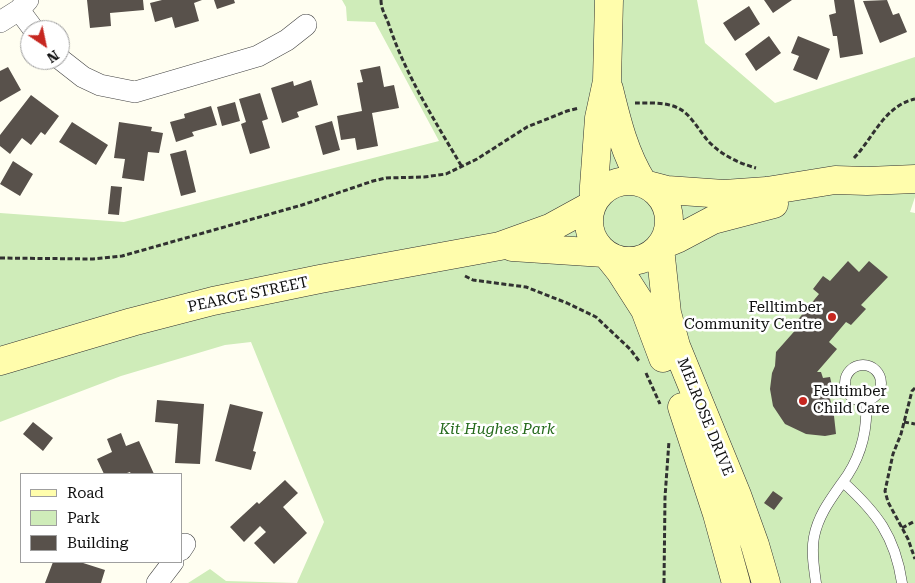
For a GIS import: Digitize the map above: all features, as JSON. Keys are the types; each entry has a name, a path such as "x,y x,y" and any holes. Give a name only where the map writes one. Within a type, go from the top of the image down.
{"main road":[{"path":"608,0 607,81 599,118 593,203 589,218 590,231 595,243 606,255 630,262 641,260 651,255 661,246 713,220 765,205 836,194 863,171"},
{"path":"607,81 622,139 635,170 645,184 659,194 666,205 670,219 668,232 661,246"},
{"path":"593,203 601,192 610,185 632,181 667,190 724,194 835,180 863,171 915,179"},
{"name":"PEARCE STREET","path":"0,361 132,322 213,301 500,246 550,228 593,203"},
{"name":"PEARCE STREET","path":"500,246 606,255"},
{"name":"MELROSE DRIVE","path":"661,246 667,313 676,346 737,495 766,583"},
{"name":"MELROSE DRIVE","path":"606,255 620,271 645,310 649,320 690,431 729,554 736,583"}],"street":[{"path":"0,22 24,5 30,20"},
{"path":"70,68 82,77 100,85 135,92 258,56 287,40 306,25"},
{"path":"157,583 172,563"}],"lane":[{"path":"816,583 813,558 814,538 819,520 830,499 855,463 863,443 867,421 866,401"},
{"path":"843,482 868,505 882,525 893,545 900,566 902,583"}],"path":[{"path":"381,0 381,9 387,19 396,46 462,167"},
{"path":"863,171 850,162 885,115 915,99"},
{"path":"630,102 663,104 677,108 687,115 717,150 732,159 761,169"},
{"path":"0,258 94,259 122,256 302,205 373,181 446,174 462,167 528,127 567,111 584,107"},
{"path":"464,276 473,280 526,287 596,317 630,349 644,368 661,408"},
{"path":"915,388 912,390 902,434 893,454 885,491 888,502 902,528 915,559"},
{"path":"904,422 915,424"},
{"path":"664,583 665,497 669,434"},
{"path":"902,528 915,522"}],"green space":[{"name":"Kit Hughes Park","path":"342,0 697,0 705,43 775,103 915,57 915,197 910,212 915,213 915,583 297,583 324,522 251,342 225,345 121,376 0,422 0,213 124,222 439,141 375,22 347,21 346,7"},
{"path":"210,569 226,581 297,583 188,583"}],"building":[{"path":"87,0 143,0 144,10 110,13 111,26 90,28"},
{"path":"162,0 202,0 194,3 199,21 175,28 172,17 155,22 150,3"},
{"path":"214,0 234,0 235,3 217,9"},
{"path":"764,0 792,0 773,13"},
{"path":"834,0 854,0 863,54 840,58 837,36 833,36 829,15 836,13"},
{"path":"887,0 893,15 899,13 907,32 880,43 863,1"},
{"path":"749,6 760,24 735,41 723,23"},
{"path":"769,36 781,53 756,71 745,54"},
{"path":"798,36 830,49 817,80 793,70 799,56 791,53"},
{"path":"380,66 384,87 394,85 399,108 372,113 378,146 357,150 355,138 341,140 337,116 362,111 357,83 363,82 360,70"},
{"path":"8,67 21,90 0,102 0,71"},
{"path":"311,80 318,105 297,112 299,117 282,123 271,88 293,81 294,86"},
{"path":"260,93 268,119 262,121 270,148 250,154 241,124 246,122 239,99"},
{"path":"31,95 59,116 45,135 41,132 31,145 22,138 10,154 0,146 0,135"},
{"path":"235,102 240,121 222,126 217,107"},
{"path":"211,106 217,125 192,132 194,136 176,142 170,122 185,118 184,114"},
{"path":"332,121 340,150 323,155 315,126"},
{"path":"72,122 108,145 96,165 59,142"},
{"path":"119,122 152,127 151,131 163,133 159,153 148,152 144,181 122,178 125,159 114,158"},
{"path":"186,150 196,192 181,196 170,154"},
{"path":"13,161 33,174 20,196 0,184"},
{"path":"111,186 122,187 119,215 108,214"},
{"path":"848,261 859,272 869,261 888,277 861,305 866,309 851,325 846,322 829,342 837,349 817,372 821,372 823,378 830,377 833,390 828,390 836,434 825,436 806,434 785,424 773,406 770,389 776,352 799,326 796,322 819,294 813,289 823,276 830,281"},
{"path":"157,400 204,404 200,464 175,463 178,424 155,422"},
{"path":"230,404 263,412 253,451 256,452 251,470 215,461"},
{"path":"33,422 53,438 43,451 23,434"},
{"path":"121,433 126,446 139,441 154,473 104,473 97,459 112,452 107,439"},
{"path":"285,480 298,493 283,507 307,533 274,564 254,543 266,532 260,526 244,542 230,527"},
{"path":"773,491 783,498 774,510 764,503"},
{"path":"53,563 83,563 105,570 101,583 45,583"}],"place":[{"name":"Felltimber Community Centre","path":"832,317"},
{"name":"Felltimber Child Care","path":"803,401"}]}
